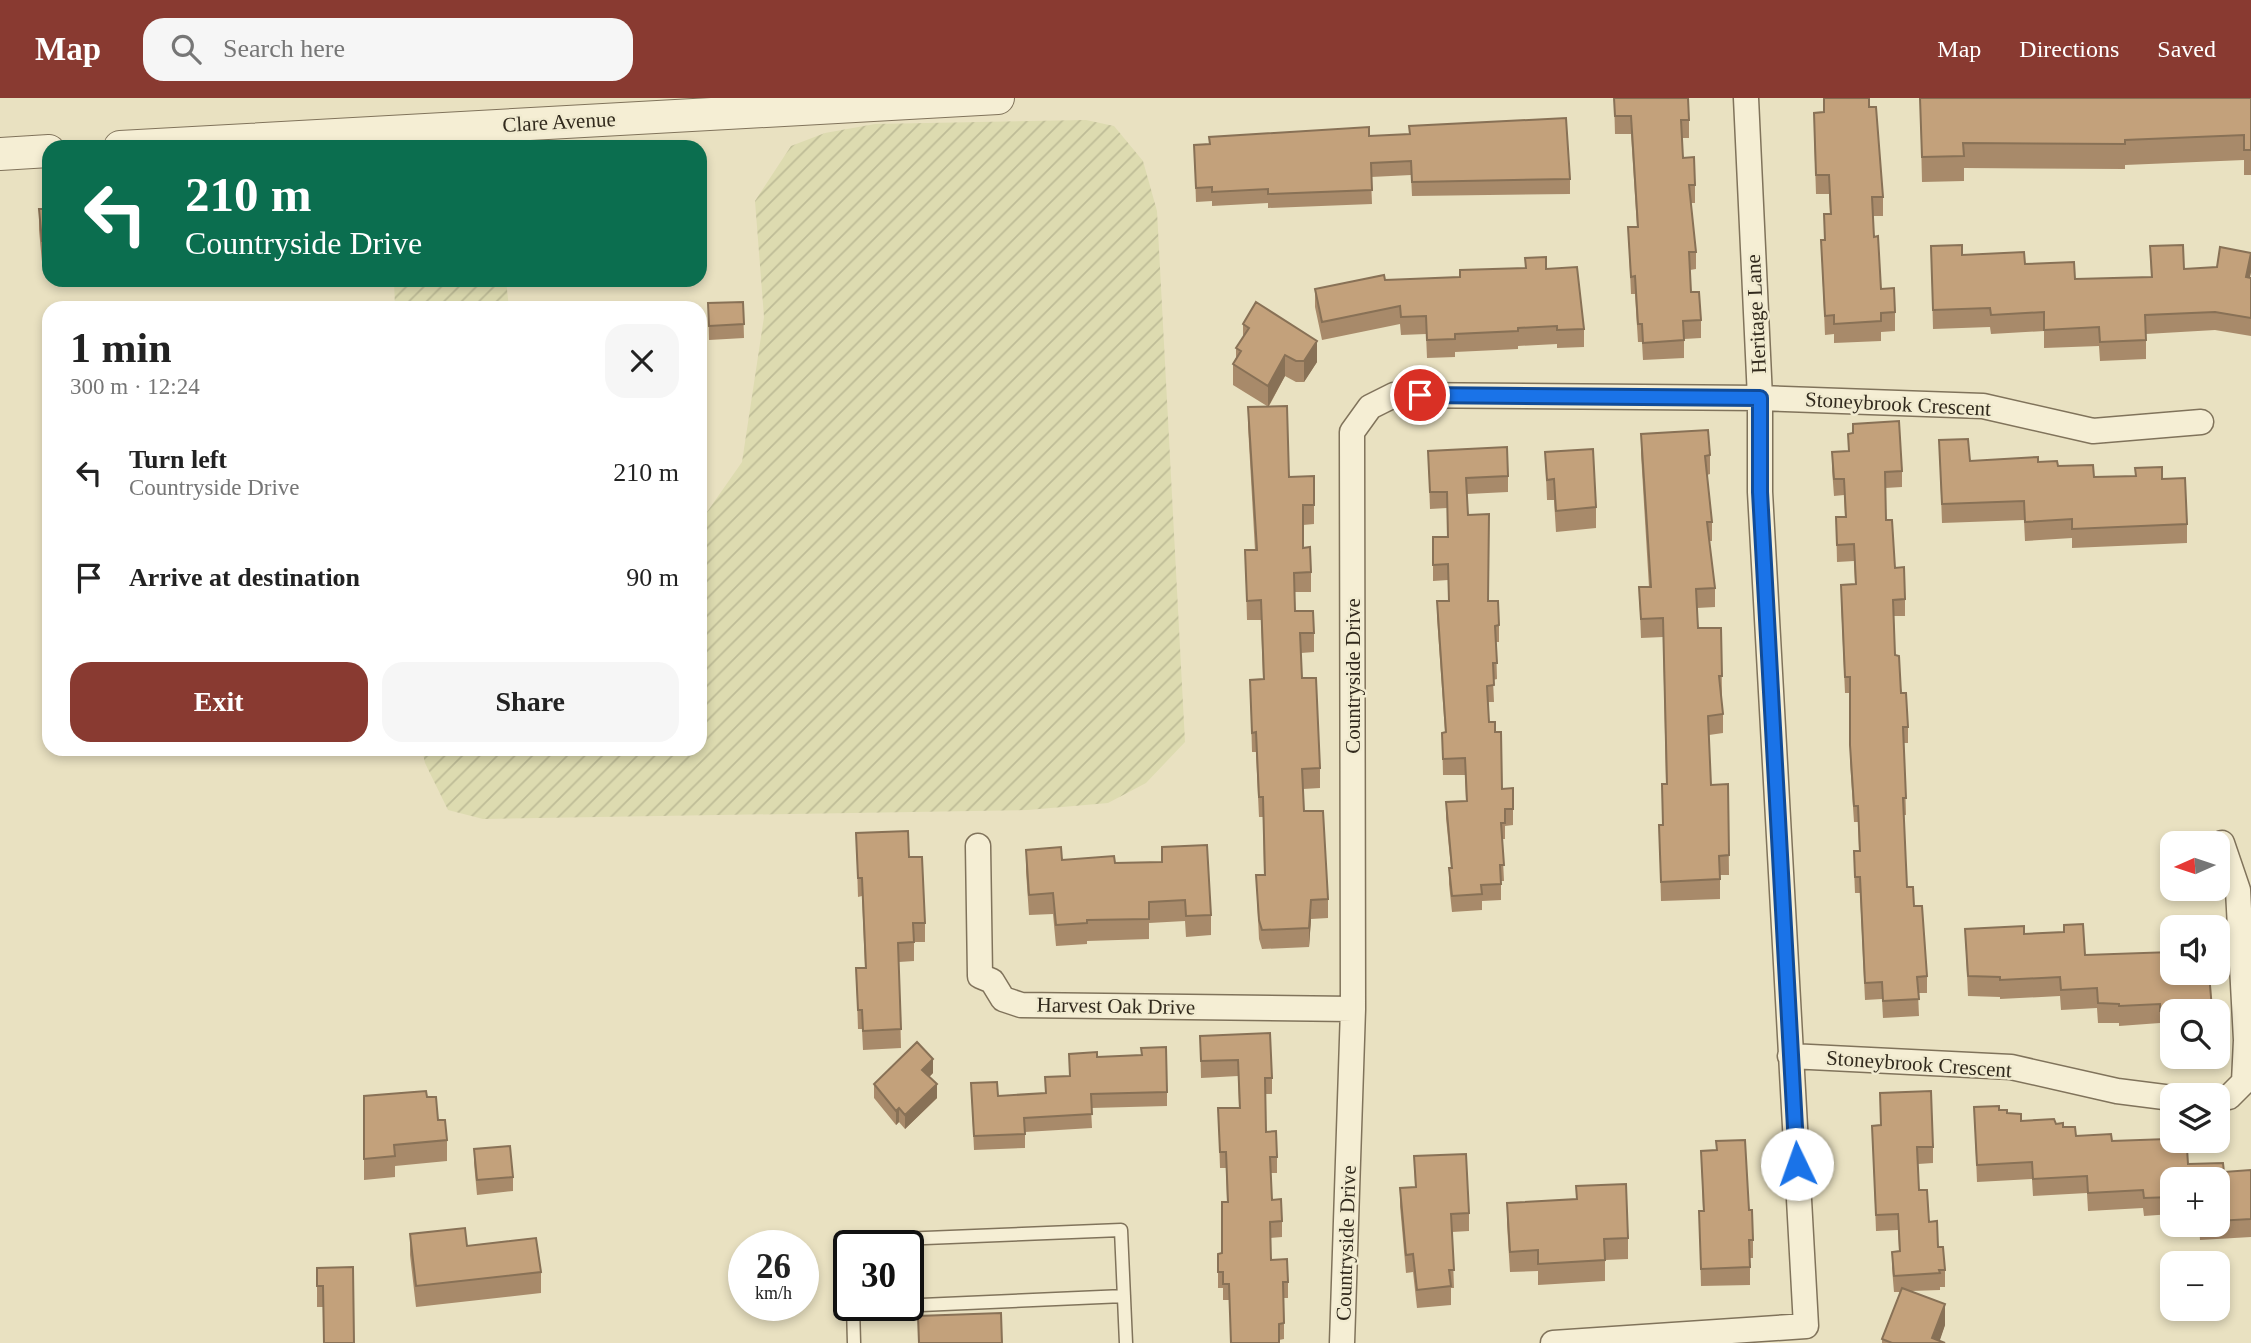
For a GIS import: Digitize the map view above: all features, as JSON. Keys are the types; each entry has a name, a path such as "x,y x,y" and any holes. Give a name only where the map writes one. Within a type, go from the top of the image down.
{"street":[{"name":"Clare Avenue","path":"245,140 998,98"},
{"name":"Heritage Lane","path":"1553,1343 1806,1326 1760,492 1760,398 1746,98"},
{"path":"0,154 42,151"},
{"name":"Countryside Drive","path":"1342,1343 1353,1009 1352,432 1370,407 1394,395 1760,398"},
{"name":"Stoneybrook Crescent","path":"1760,398 1983,406 2093,431 2201,422"},
{"name":"Harvest Oak Drive","path":"978,846 980,976 992,981 1003,999 1021,1005 1353,1009"},
{"path":"2230,866 2238,890 2246,1040 2244,1082 2230,1096"},
{"name":"Stoneybrook Crescent","path":"1790,1056 2011,1067 2117,1091 2160,1096"}],"lane":[{"path":"924,1238 1121,1230 1126,1343"},
{"path":"924,1304 1124,1296"},
{"path":"853,1321 854,1343"}],"shaded area":[{"path":"1086,120 1114,126 1143,161 1157,211 1185,742 1146,783 1108,803 1028,810 483,819 448,810 424,756 707,756 707,512 742,462 764,317 755,201 791,146 825,133 875,124"},
{"path":"394,287 507,287 508,301 395,301"}],"building":[{"path":"1614,98 1688,98 1689,120 1681,120 1683,158 1694,157 1695,185 1689,185 1696,252 1689,252 1691,292 1699,292 1701,320 1683,321 1684,340 1643,343 1642,324 1638,324 1635,276 1631,277 1628,227 1638,227 1631,116 1615,116"},
{"path":"1824,98 1869,98 1869,107 1876,107 1883,197 1872,197 1874,237 1878,236 1881,289 1894,288 1895,312 1881,313 1881,321 1834,324 1834,315 1825,316 1821,240 1825,240 1824,214 1831,214 1829,175 1816,175 1814,113 1824,112"},
{"path":"1920,98 2251,98 2251,150 2244,150 2244,135 2125,140 2125,144 1963,143 1964,156 1922,157"},
{"path":"1566,118 1570,179 1412,182 1411,161 1371,163 1372,190 1268,194 1268,189 1212,192 1212,187 1196,188 1194,145 1210,144 1209,137 1369,127 1369,136 1410,134 1409,126"},
{"path":"39,209 42,209 42,241"},
{"path":"1962,245 1962,255 2024,252 2025,264 2074,262 2075,279 2152,277 2150,246 2183,245 2184,269 2217,267 2220,247 2251,253 2246,277 2251,278 2251,318 2215,312 2145,315 2146,340 2100,342 2099,327 2044,330 2044,312 1991,315 1990,308 1933,310 1931,246"},
{"path":"1546,257 1546,269 1577,267 1584,329 1557,330 1557,326 1518,328 1518,331 1455,334 1455,339 1427,340 1426,316 1401,317 1400,306 1322,322 1315,289 1384,275 1385,280 1460,277 1460,270 1526,268 1525,258"},
{"path":"743,302 744,324 709,326 708,303"},
{"path":"1256,302 1317,341 1304,361 1296,361 1285,355 1268,386 1233,364 1241,351 1236,348 1249,328 1243,324"},
{"path":"1287,406 1289,477 1314,476 1314,505 1303,505 1303,548 1310,547 1311,572 1294,573 1295,611 1313,611 1314,633 1300,633 1302,678 1316,678 1320,768 1302,769 1304,811 1323,811 1328,899 1311,900 1309,928 1262,930 1256,875 1265,875 1263,797 1259,797 1250,680 1264,679 1261,600 1247,601 1245,550 1257,550 1248,407"},
{"path":"1899,421 1902,471 1885,472 1886,520 1892,520 1895,568 1904,567 1905,599 1893,600 1895,655 1899,656 1901,693 1906,693 1908,727 1903,727 1907,887 1913,887 1914,906 1922,906 1927,976 1917,977 1919,999 1883,1001 1882,982 1865,983 1860,877 1855,877 1854,851 1860,851 1858,806 1854,806 1850,745 1850,677 1845,677 1841,585 1856,584 1854,544 1837,545 1836,517 1846,517 1844,479 1834,479 1832,452 1849,451 1848,434 1853,433 1853,424"},
{"path":"1708,430 1710,455 1705,456 1712,522 1707,522 1715,588 1696,589 1698,628 1721,628 1722,676 1719,676 1723,714 1708,716 1711,785 1728,784 1729,855 1719,856 1720,879 1661,882 1659,825 1663,825 1662,784 1667,784 1663,618 1641,619 1639,587 1651,587 1641,434"},
{"path":"1968,439 1970,461 2038,457 2038,462 2057,461 2058,466 2093,465 2094,477 2136,476 2135,468 2162,467 2162,479 2185,478 2187,524 2072,529 2072,519 2025,522 2024,501 1942,504 1939,440"},
{"path":"1507,447 1508,476 1466,478 1468,515 1489,514 1488,601 1498,601 1499,625 1495,626 1497,663 1493,663 1494,685 1487,686 1489,722 1495,722 1495,732 1501,732 1502,789 1513,788 1513,809 1505,809 1505,823 1501,823 1504,865 1500,865 1501,884 1481,885 1482,894 1452,896 1446,802 1467,801 1465,758 1443,759 1442,733 1446,732 1437,601 1449,601 1448,564 1433,565 1433,537 1448,537 1447,492 1430,492 1428,451"},
{"path":"1593,449 1596,507 1556,511 1554,479 1547,480 1545,452"},
{"path":"908,831 909,857 922,857 925,923 913,923 914,942 898,943 901,1029 863,1031 862,1010 858,1010 856,968 866,968 862,878 858,878 856,833"},
{"path":"1207,845 1211,915 1186,916 1185,900 1149,902 1149,919 1087,920 1087,923 1056,925 1053,893 1029,895 1026,850 1061,847 1062,860 1114,856 1115,863 1162,862 1162,847"},
{"path":"2083,924 2085,955 2160,952 2160,985 2210,985 2211,999 2160,999 2160,1004 2119,1006 2098,1003 2097,988 2061,990 2060,977 2000,980 2000,977 1968,976 1965,929 2024,926 2024,934 2064,932 2064,925"},
{"path":"1270,1033 1272,1078 1265,1078 1266,1132 1276,1131 1277,1157 1270,1157 1272,1200 1281,1199 1282,1221 1270,1222 1271,1260 1287,1259 1288,1282 1283,1282 1284,1323 1279,1324 1279,1343 1231,1343 1229,1284 1223,1284 1223,1272 1218,1272 1218,1254 1222,1253 1222,1202 1228,1202 1226,1152 1220,1152 1218,1108 1240,1108 1238,1060 1201,1061 1200,1036"},
{"path":"917,1042 933,1059 922,1070 937,1084 905,1115 899,1108 896,1111 874,1084"},
{"path":"1166,1047 1167,1092 1091,1094 1092,1114 1024,1118 1025,1134 974,1136 971,1083 997,1082 998,1096 1046,1093 1045,1077 1070,1076 1069,1054 1097,1052 1097,1057 1142,1055 1141,1048"},
{"path":"426,1091 427,1097 436,1097 438,1120 445,1120 447,1140 394,1145 395,1156 364,1159 364,1096"},
{"path":"1931,1091 1933,1147 1917,1147 1919,1190 1927,1190 1929,1222 1937,1221 1938,1247 1943,1247 1945,1270 1939,1270 1940,1273 1894,1276 1892,1252 1900,1251 1898,1214 1876,1215 1872,1126 1881,1125 1880,1093"},
{"path":"1999,1106 1999,1110 2007,1110 2007,1113 2021,1114 2021,1121 2054,1119 2056,1124 2063,1123 2063,1127 2075,1127 2076,1136 2111,1134 2112,1141 2160,1139 2160,1153 2187,1153 2188,1164 2223,1163 2223,1167 2160,1167 2160,1197 2144,1198 2143,1190 2088,1193 2087,1176 2033,1179 2032,1162 1977,1165 1974,1107"},
{"path":"1745,1140 1749,1210 1752,1210 1750,1267 1701,1269 1699,1211 1704,1211 1701,1151 1717,1150 1716,1141"},
{"path":"510,1146 513,1177 477,1180 474,1149"},
{"path":"1466,1154 1469,1213 1451,1214 1454,1270 1449,1270 1451,1286 1417,1290 1413,1254 1406,1255 1400,1188 1416,1187 1414,1156"},
{"path":"2251,1170 2251,1219 2230,1220 2230,1172"},
{"path":"1626,1184 1628,1238 1604,1239 1605,1260 1538,1264 1538,1250 1510,1252 1507,1203 1577,1199 1576,1186"},
{"path":"465,1228 467,1246 536,1238 541,1272 416,1286 410,1234"},
{"path":"353,1267 354,1343 324,1343 323,1286 317,1286 317,1268"},
{"path":"1902,1288 1945,1304 1932,1338 1945,1343 1892,1343 1882,1339"},
{"path":"1001,1313 1002,1343 919,1343 918,1321 924,1321 924,1316"}],"route":[{"path":"1420,395 1760,398 1760,492 1797,1164"}]}
